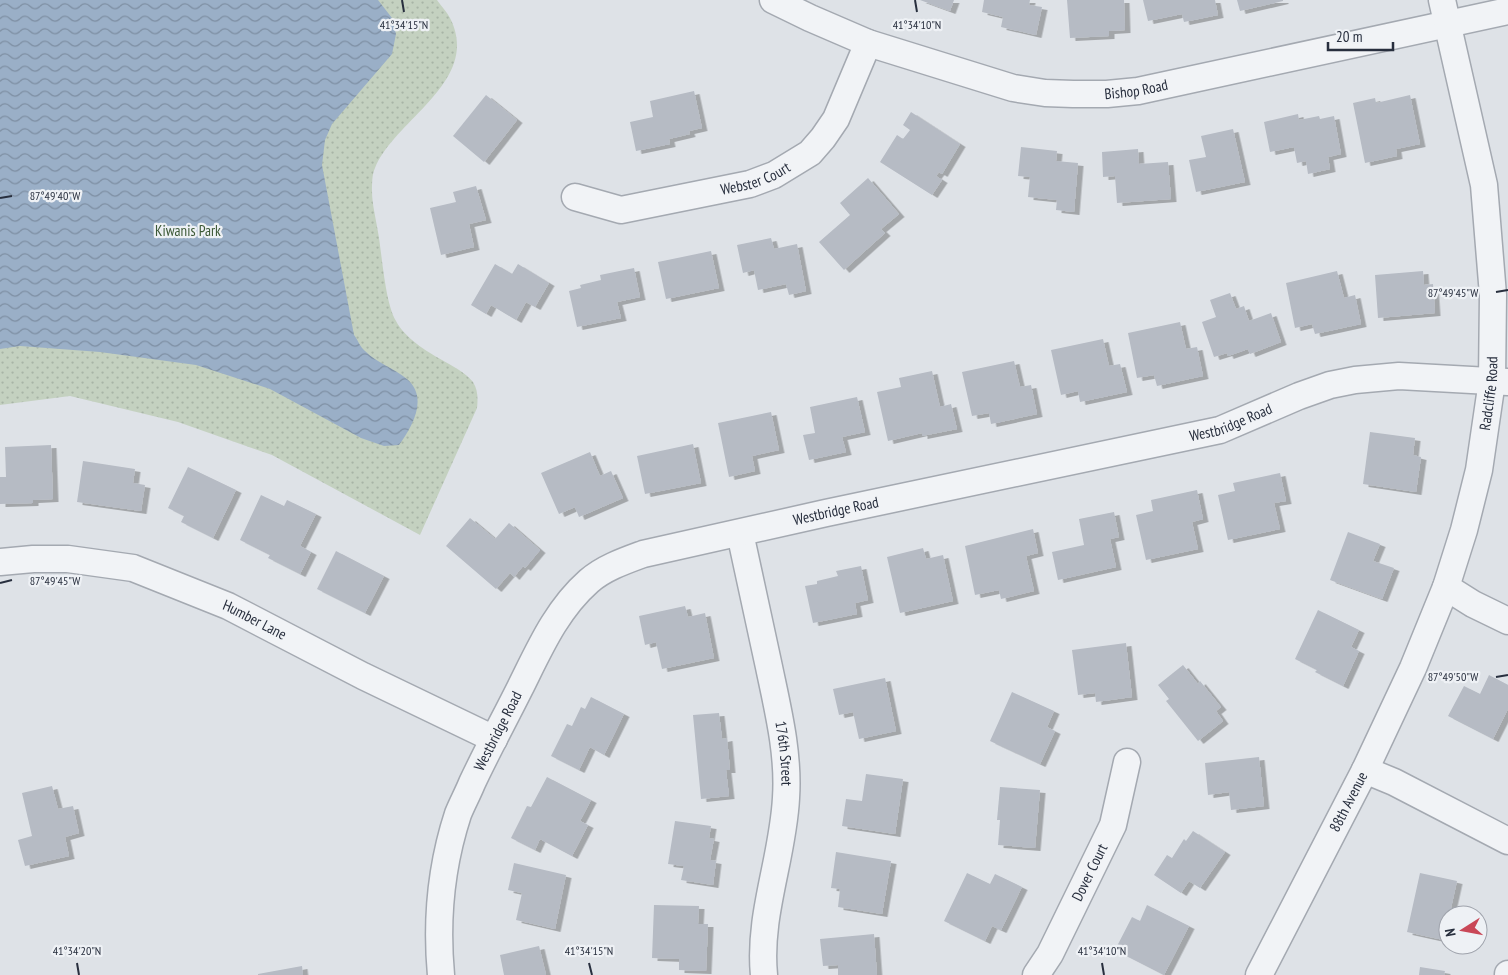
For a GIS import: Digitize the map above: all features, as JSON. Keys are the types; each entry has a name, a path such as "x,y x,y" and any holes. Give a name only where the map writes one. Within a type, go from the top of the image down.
{"street":[{"name":"Bishop Road","path":"773,0 868,43 1014,88 1045,93 1107,94 1138,91 1445,12 1508,12"},
{"name":"Radcliffe Road","path":"1365,770 1412,668 1446,587 1464,530 1500,382 1484,185 1445,12"},
{"name":"Webster Court","path":"575,196 621,210 750,184 774,175 810,152 823,138 836,119 868,43"},
{"name":"Westbridge Road","path":"441,975 439,929 442,894 448,854 459,813 553,623 569,601 590,580 618,563 643,554 873,503 1220,430 1299,396 1330,385 1355,380 1399,376 1500,382"},
{"name":"176th Street","path":"740,533 781,725 786,776 783,830 768,904 764,935 764,975"},
{"name":"Humber Lane","path":"0,562 33,559 68,559 133,568 228,606 363,676 494,740"},
{"path":"1446,587 1473,604 1508,621"},
{"name":"Dover Court","path":"1036,975 1050,954 1113,825 1127,762"},
{"name":"88th Avenue","path":"1259,975 1365,770 1394,782 1508,842"}],"green space":[{"name":"Kiwanis Park","path":"0,0 437,0 450,18 457,41 455,61 446,80 432,98 385,150 374,170 372,185 389,303 396,321 416,344 470,378 475,385 477,395 477,408 420,535 272,455 178,422 70,396 0,405"}],"water":[{"name":"Kiwanis Park","path":"0,0 378,0 392,18 396,34 392,54 332,124 325,140 322,165 354,335 362,348 370,355 407,379 414,387 417,395 418,403 413,421 399,445 384,446 361,438 270,389 196,365 100,352 20,346 0,349"}],"building":[{"path":"920,0 954,0 950,11"},
{"path":"984,0 1030,0 1029,5 1042,7 1036,35 1001,27 1003,17 982,12"},
{"path":"1067,0 1124,0 1125,30 1109,31 1109,36 1070,38"},
{"path":"1143,0 1215,0 1218,15 1184,22 1182,14 1148,21"},
{"path":"1237,0 1283,0 1283,1 1240,11"},
{"path":"694,91 702,128 689,131 690,134 669,139 670,144 636,151 630,122 653,117 650,101"},
{"path":"486,95 517,120 484,162 453,136"},
{"path":"1410,95 1420,144 1396,149 1397,156 1365,163 1353,103 1375,98 1376,103"},
{"path":"911,112 960,144 942,174 939,172 936,176 942,180 932,195 880,162 897,135 903,139 910,130 903,125"},
{"path":"1298,114 1299,120 1319,116 1320,119 1334,116 1341,154 1328,157 1330,169 1308,174 1306,161 1297,163 1294,147 1270,152 1264,122"},
{"path":"1233,129 1245,182 1196,192 1189,160 1206,157 1201,136"},
{"path":"1021,147 1057,151 1056,161 1078,163 1074,212 1056,210 1057,200 1028,197 1030,177 1018,176"},
{"path":"1138,149 1139,164 1168,162 1171,199 1117,203 1115,176 1103,177 1102,152"},
{"path":"868,178 899,214 881,229 885,233 844,270 819,242 850,215 840,203"},
{"path":"476,186 486,220 469,224 474,247 441,255 430,208 456,202 453,192"},
{"path":"771,238 774,249 797,244 806,291 789,295 786,284 758,290 754,270 743,273 737,245"},
{"path":"711,251 719,288 666,299 658,262"},
{"path":"495,264 512,274 518,264 549,283 535,307 526,302 516,320 491,305 486,314 471,305"},
{"path":"634,268 640,297 617,302 621,318 577,327 569,291 581,288 580,285 601,280 600,275"},
{"path":"1337,271 1344,298 1355,295 1361,324 1315,334 1312,324 1295,328 1286,283"},
{"path":"1423,271 1424,285 1433,284 1435,313 1378,318 1375,275"},
{"path":"1230,293 1236,309 1244,306 1249,321 1271,313 1281,342 1250,354 1248,349 1228,356 1227,353 1214,357 1202,322 1216,317 1210,300"},
{"path":"1180,322 1186,349 1197,347 1203,376 1157,386 1154,375 1137,378 1128,333"},
{"path":"1103,339 1109,366 1120,364 1127,392 1080,402 1078,391 1061,395 1051,350"},
{"path":"1014,361 1020,387 1031,385 1037,414 991,424 989,413 972,416 962,372"},
{"path":"932,371 940,407 951,404 957,429 922,436 922,433 888,441 877,392 901,387 899,378"},
{"path":"857,397 865,432 842,437 846,452 809,460 803,435 815,433 810,407"},
{"path":"771,412 779,450 752,456 755,471 729,477 718,423"},
{"path":"1370,432 1415,438 1413,455 1421,457 1416,492 1363,484"},
{"path":"693,444 701,483 645,494 637,456"},
{"path":"51,445 53,499 33,500 33,503 0,504 0,477 6,477 5,447"},
{"path":"590,452 600,476 611,471 623,498 579,517 575,507 559,514 541,473"},
{"path":"83,461 135,469 133,483 145,485 141,511 77,502"},
{"path":"188,467 236,490 213,538 181,522 184,516 168,508"},
{"path":"1280,473 1286,501 1274,503 1280,529 1228,540 1218,495 1235,491 1233,483"},
{"path":"1197,490 1203,519 1192,522 1198,549 1146,560 1136,515 1153,511 1151,500"},
{"path":"261,495 284,506 287,500 316,514 300,546 311,552 300,574 268,558 270,555 240,540"},
{"path":"1114,512 1119,537 1110,539 1116,567 1058,580 1052,552 1084,545 1079,519"},
{"path":"470,518 495,539 509,523 540,550 525,568 523,566 514,577 510,573 496,589 446,546"},
{"path":"1033,529 1038,553 1026,556 1034,591 1001,599 999,590 975,595 965,546"},
{"path":"1348,532 1380,544 1373,561 1394,568 1382,599 1330,580"},
{"path":"923,548 926,559 943,555 953,601 900,613 887,557"},
{"path":"336,551 384,576 365,613 317,589"},
{"path":"861,566 868,600 855,603 857,614 813,623 805,586 817,584 817,581 838,576 836,571"},
{"path":"685,606 688,617 705,613 714,658 662,669 656,642 645,645 639,616"},
{"path":"1318,610 1359,630 1351,647 1359,651 1343,686 1315,672 1317,670 1295,659"},
{"path":"1126,643 1132,697 1096,702 1095,693 1078,695 1072,650"},
{"path":"1183,665 1198,684 1200,681 1221,707 1216,711 1223,721 1198,741 1166,701 1169,699 1158,685"},
{"path":"1489,675 1508,685 1508,709 1493,739 1448,716 1464,686 1480,694"},
{"path":"885,678 896,731 859,739 853,712 839,715 833,689"},
{"path":"1012,692 1054,711 1047,727 1055,731 1040,764 990,741"},
{"path":"591,697 624,714 604,755 590,747 579,770 551,756 567,724 572,726 581,707 585,709"},
{"path":"719,713 722,739 727,738 730,770 726,770 729,796 701,799 693,715"},
{"path":"1259,757 1264,806 1231,810 1229,792 1208,795 1205,763"},
{"path":"866,774 903,779 895,834 842,826 846,799 862,801"},
{"path":"547,777 591,800 580,821 588,825 572,856 540,839 535,850 511,838 527,806 531,807"},
{"path":"52,786 58,809 73,806 79,833 65,837 69,856 25,866 18,840 32,836 22,793"},
{"path":"1000,787 1040,790 1035,848 998,845 1000,820 997,820"},
{"path":"675,821 711,826 709,838 714,839 710,860 716,861 713,885 681,880 684,866 668,864"},
{"path":"1193,831 1225,852 1200,888 1189,881 1181,893 1154,875 1167,855 1172,858 1184,839 1186,841"},
{"path":"836,852 891,861 882,914 838,907 840,889 831,888"},
{"path":"514,863 566,875 555,929 516,920 522,893 508,890"},
{"path":"967,873 990,884 995,874 1022,887 1001,930 992,926 985,941 944,921"},
{"path":"1420,873 1457,881 1452,905 1438,905 1438,939 1407,932"},
{"path":"654,905 699,906 698,924 708,924 706,971 679,970 679,959 652,958"},
{"path":"1147,905 1189,926 1164,975 1115,950 1132,917 1140,921"},
{"path":"874,934 877,975 838,975 838,965 823,966 820,939"},
{"path":"539,946 546,975 504,975 500,955"},
{"path":"302,966 303,975 258,975 258,974"},
{"path":"1420,967 1445,971 1444,975 1419,975"}]}
